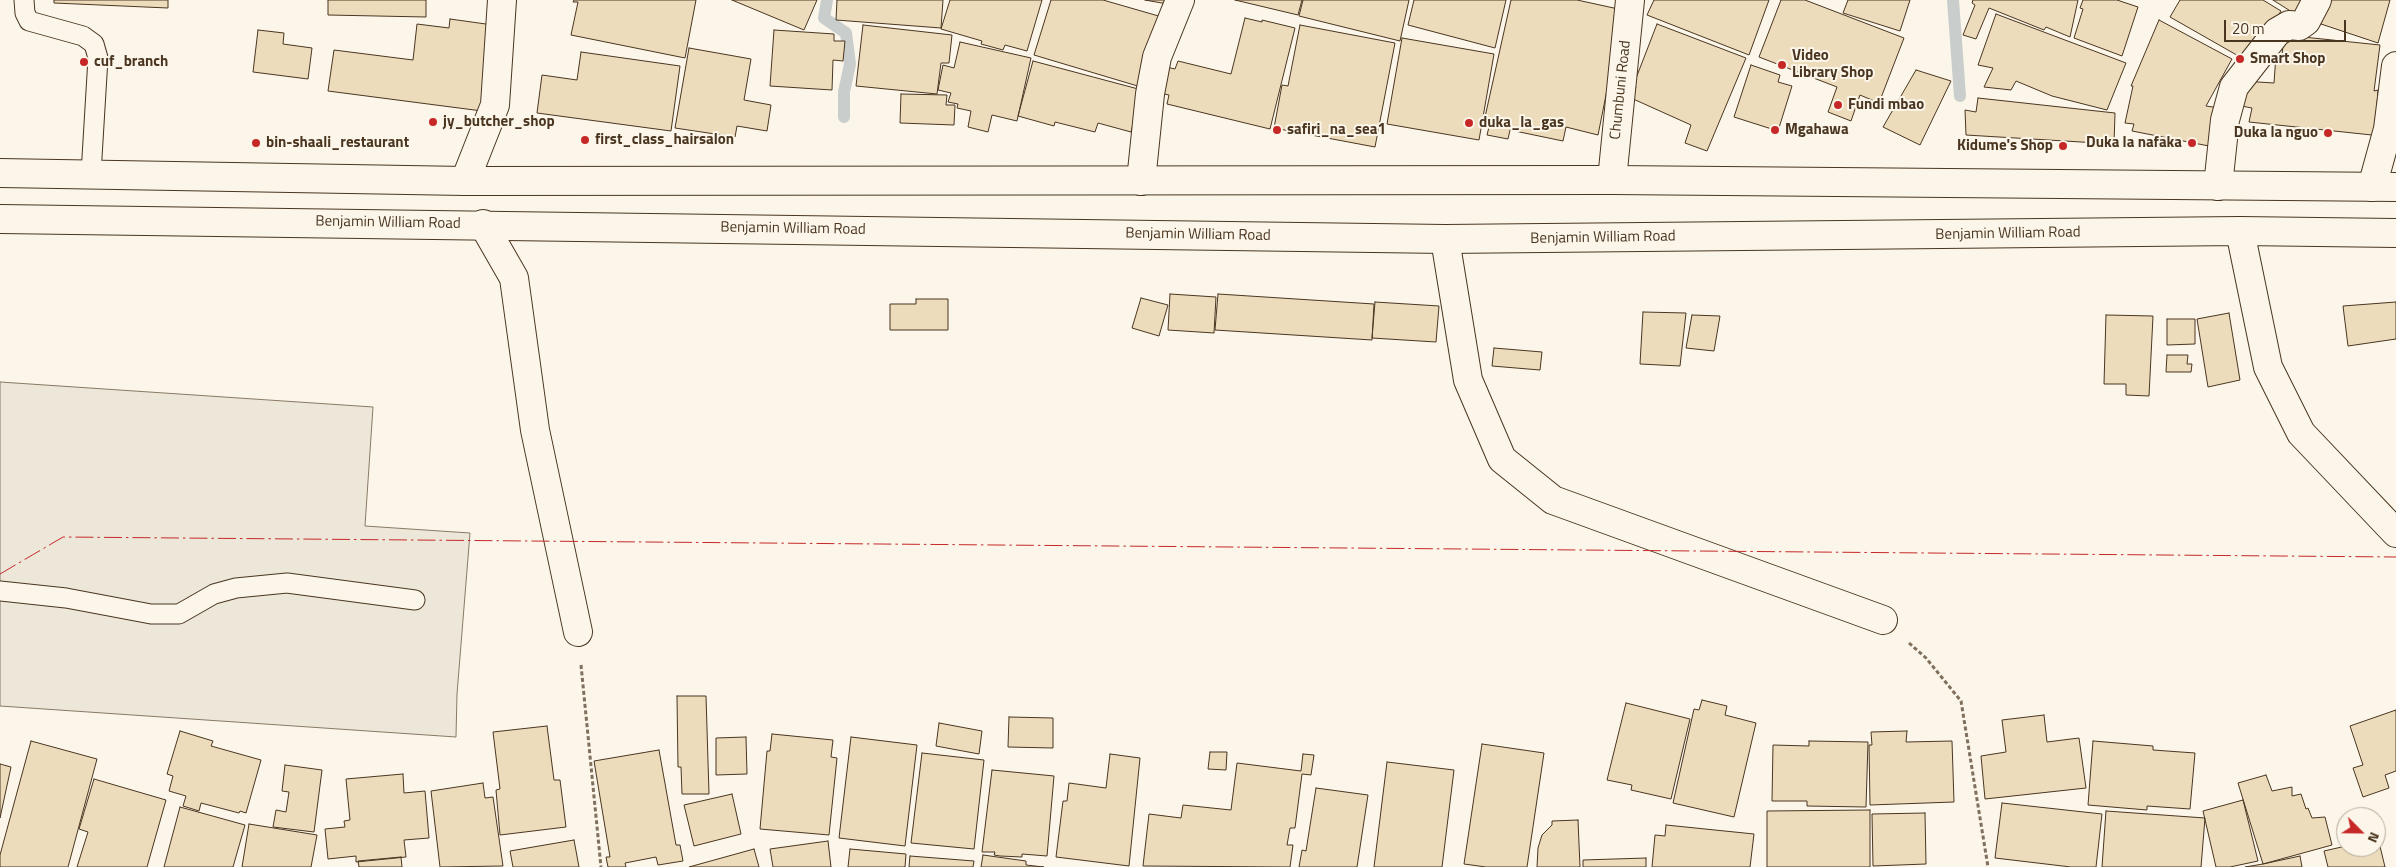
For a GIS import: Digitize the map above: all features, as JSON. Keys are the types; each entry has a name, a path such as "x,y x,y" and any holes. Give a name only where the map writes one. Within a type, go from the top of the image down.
{"main road":[{"path":"465,181 495,105 502,0"},
{"path":"1141,181 1150,94 1157,57 1180,0"},
{"name":"Chumbuni Road","path":"1612,180 1630,0"},
{"path":"2218,186 2225,120 2234,87 2277,32 2289,25 2299,26 2306,21 2317,0"},
{"path":"0,173 465,181 1612,180 2384,187 2388,129 2396,66"},
{"name":"Benjamin William Road","path":"0,219 483,224 1444,239 2240,232 2396,233"},
{"path":"483,224 514,278 534,430 578,632"},
{"path":"2240,232 2268,367 2301,433 2396,533"},
{"path":"1444,239 1468,380 1502,459 1553,500 1883,620"}],"lane":[{"path":"24,0 25,13 29,21 84,36 94,44 98,58 91,174"},
{"path":"0,591 66,598 151,614 179,614 214,594 236,588 286,583 414,600"}],"path":[{"path":"1883,620 1926,658 1961,701 1988,867"},
{"path":"578,632 601,867"}],"shaded area":[{"path":"0,382 373,407 365,526 470,533 457,694 456,737 0,706"}],"building":[{"path":"54,0 168,0 168,8 54,3"},
{"path":"328,0 426,0 426,17 328,15"},
{"path":"574,0 696,0 685,58 571,35 578,2 573,2"},
{"path":"732,0 817,0 804,30"},
{"path":"837,0 943,0 941,28 836,20"},
{"path":"950,0 1042,0 1027,51 1005,45 1003,50 981,44 982,41 941,29"},
{"path":"1051,0 1103,0 1162,17 1141,87 1034,55"},
{"path":"1145,0 1174,0 1173,5"},
{"path":"1235,0 1302,0 1298,15"},
{"path":"1303,0 1409,0 1400,41 1299,16"},
{"path":"1414,0 1506,0 1495,48 1408,25"},
{"path":"1511,0 1577,0 1623,10 1598,135 1566,127 1563,141 1510,130 1508,139 1487,135 1489,127 1483,126"},
{"path":"1654,0 1769,0 1749,55 1647,15"},
{"path":"1781,0 1805,0 1904,38 1879,103 1860,95 1851,121 1828,112 1837,87 1759,57"},
{"path":"1848,0 1910,0 1900,31 1843,13"},
{"path":"1973,0 2078,0 2070,37 2046,27 2044,30 1989,8 1976,39 1963,35 1975,5 1972,3"},
{"path":"2083,0 2117,0 2138,7 2122,56 2074,38 2083,9 2080,8"},
{"path":"2180,0 2263,0 2281,11 2249,62 2170,17"},
{"path":"2273,0 2314,0 2303,19"},
{"path":"2329,0 2390,0 2378,43 2321,24"},
{"path":"1996,14 2126,63 2107,110 2052,96 2016,81 2011,90 1984,87 1993,68 1978,65"},
{"path":"1245,18 1295,28 1270,129 1167,104 1169,95 1155,92 1162,66 1175,69 1178,61 1231,74"},
{"path":"450,19 493,25 482,111 328,91 334,50 413,60 417,24 449,28"},
{"path":"2159,20 2232,59 2206,106 2219,108 2209,146 2132,131 2134,124 2125,123 2133,86 2131,86"},
{"path":"1657,24 1746,58 1707,151 1685,143 1691,125 1631,98 1636,87 1633,86"},
{"path":"863,25 952,35 949,63 941,63 937,94 856,86"},
{"path":"1300,25 1395,43 1375,147 1274,128 1282,85 1288,86"},
{"path":"258,30 284,33 283,44 312,48 308,79 253,72"},
{"path":"774,30 834,34 834,41 845,41 843,61 833,60 832,90 770,86"},
{"path":"2284,35 2380,45 2374,91 2378,90 2375,138 2372,135 2249,122 2252,108 2236,105 2242,81 2274,83 2276,55 2282,55"},
{"path":"1402,38 1494,54 1479,140 1387,124"},
{"path":"960,42 1031,58 1017,121 992,115 988,132 968,127 971,111 957,108 958,104 948,102 951,93 938,90 943,65 954,68"},
{"path":"689,48 751,59 744,100 771,105 767,131 737,126 735,137 675,128"},
{"path":"581,52 680,66 671,131 537,113 542,75 577,80"},
{"path":"1033,61 1142,90 1131,132 1098,123 1095,132 1055,122 1054,126 1018,116"},
{"path":"1751,65 1780,75 1778,82 1792,86 1778,131 1734,117"},
{"path":"1916,70 1951,81 1920,145 1883,127"},
{"path":"901,94 947,95 946,105 955,105 954,125 900,123"},
{"path":"1978,98 2115,113 2114,144 1966,135 1965,110 1976,112"},
{"path":"1170,294 1216,297 1214,333 1168,330"},
{"path":"1218,294 1374,304 1372,340 1215,330"},
{"path":"1141,298 1168,305 1159,336 1132,328"},
{"path":"916,299 948,299 948,330 890,330 890,304 916,304"},
{"path":"1375,302 1439,306 1436,342 1372,338"},
{"path":"2396,302 2396,339 2348,346 2343,306"},
{"path":"1643,312 1686,313 1680,366 1640,364"},
{"path":"2229,313 2240,380 2208,387 2197,319"},
{"path":"1692,315 1720,316 1714,351 1686,348"},
{"path":"2106,315 2153,316 2149,396 2126,395 2126,384 2104,384"},
{"path":"2167,319 2195,319 2195,344 2167,345"},
{"path":"1494,348 1542,352 1540,370 1492,366"},
{"path":"2167,355 2188,355 2187,364 2192,364 2191,372 2166,372"},
{"path":"677,696 706,696 709,794 682,794 681,767 678,767"},
{"path":"1702,700 1727,706 1725,715 1756,723 1734,817 1673,803 1694,709 1699,710"},
{"path":"1626,703 1690,719 1671,799 1631,790 1632,785 1607,780"},
{"path":"2396,710 2396,771 2385,775 2389,788 2363,797 2353,768 2363,765 2350,726"},
{"path":"2044,715 2047,742 2079,738 2086,788 1985,799 1981,756 2006,752 2002,720"},
{"path":"1009,717 1053,718 1053,748 1008,747"},
{"path":"939,723 982,731 979,754 936,746"},
{"path":"547,726 554,780 560,780 566,827 500,835 496,790 500,789 493,732"},
{"path":"180,731 213,741 211,746 261,760 246,813 240,811 239,813 201,803 199,811 183,806 186,796 169,791 173,776 167,774"},
{"path":"1907,731 1906,742 1952,741 1954,802 1870,805 1869,745 1872,745 1871,732"},
{"path":"772,734 833,740 831,757 837,758 829,835 760,829 767,751 770,751"},
{"path":"746,737 747,774 716,775 716,738"},
{"path":"851,737 917,745 905,846 839,838"},
{"path":"31,741 97,759 68,867 0,867 0,855"},
{"path":"1809,741 1868,742 1866,807 1807,806 1807,801 1772,801 1773,745 1809,746"},
{"path":"2093,741 2153,746 2153,750 2195,753 2190,809 2147,806 2147,810 2088,805"},
{"path":"1482,744 1544,753 1527,867 1486,867 1464,864"},
{"path":"659,750 676,845 680,845 683,861 658,865 656,857 625,863 626,867 608,867 606,857 610,857 594,761"},
{"path":"1210,752 1227,752 1226,770 1208,769"},
{"path":"922,753 984,760 974,849 911,843"},
{"path":"1110,754 1140,758 1129,866 1056,857 1063,801 1067,801 1069,783 1106,788"},
{"path":"1303,754 1314,755 1311,775 1302,774 1295,828 1290,828 1287,845 1293,845 1290,867 1143,866 1149,814 1181,818 1183,805 1231,810 1237,763 1301,771"},
{"path":"1387,762 1454,770 1442,867 1374,867"},
{"path":"0,764 11,767 0,818"},
{"path":"285,765 322,770 314,832 273,827 276,810 286,812 289,792 282,791"},
{"path":"992,770 1054,776 1047,856 1022,854 1022,857 1000,856 994,855 995,852 982,852"},
{"path":"403,774 404,793 425,791 429,838 404,840 406,857 356,862 356,856 328,859 325,829 345,827 344,821 350,820 346,779"},
{"path":"2266,775 2272,791 2292,787 2292,796 2301,794 2306,809 2308,808 2312,818 2325,817 2332,845 2263,864 2238,783"},
{"path":"94,779 166,800 147,867 77,867 88,832 79,829"},
{"path":"483,783 485,798 493,797 503,866 440,867 431,791"},
{"path":"1316,788 1368,795 1357,867 1299,867 1302,850 1306,851"},
{"path":"732,794 741,834 694,846 684,805"},
{"path":"2243,800 2258,861 2230,867 2216,867 2203,811"},
{"path":"2002,803 2102,814 2096,867 2071,867 1995,858"},
{"path":"180,807 245,825 233,867 164,867"},
{"path":"1870,810 1870,867 1767,867 1767,811"},
{"path":"2106,811 2205,818 2201,867 2102,867"},
{"path":"1925,813 1926,864 1873,866 1872,814"},
{"path":"1578,820 1580,867 1537,867 1538,848 1542,835 1552,825 1552,821"},
{"path":"249,824 317,835 311,867 242,867"},
{"path":"1666,825 1754,834 1750,867 1652,867 1655,835 1665,836"},
{"path":"574,840 579,867 513,867 510,851"},
{"path":"828,841 831,867 773,867 770,849"},
{"path":"2336,848 2336,857 2383,857 2385,867 2328,867 2324,851"},
{"path":"754,849 759,867 689,867"},
{"path":"850,849 906,854 905,867 848,867"},
{"path":"983,855 1026,861 1026,865 1044,867 981,867"},
{"path":"910,856 974,861 973,867 909,867"},
{"path":"2300,856 2302,867 2245,867 2263,864"},
{"path":"401,857 402,867 359,867 358,861"},
{"path":"1646,858 1646,867 1583,867 1583,860"}],"waterway":[{"path":"827,0 824,18 846,33 850,64 844,92 844,117"},
{"path":"1953,0 1960,96"}],"power":[{"path":"0,574 63,537 2396,557"}],"place":[{"name":"Smart Shop","path":"2240,59"},
{"name":"cuf_branch","path":"84,62"},
{"name":"Video Library Shop","path":"1782,65"},
{"name":"Fundi mbao","path":"1838,105"},
{"name":"jy_butcher_shop","path":"433,122"},
{"name":"duka_la_gas","path":"1469,123"},
{"name":"safiri_na_sea1","path":"1277,130"},
{"name":"Mgahawa","path":"1775,130"},
{"name":"Duka la nguo","path":"2328,133"},
{"name":"first_class_hairsalon","path":"585,140"},
{"name":"bin-shaali_restaurant","path":"256,143"},
{"name":"Duka la nafaka","path":"2192,143"},
{"name":"Kidume's Shop","path":"2063,146"}]}
